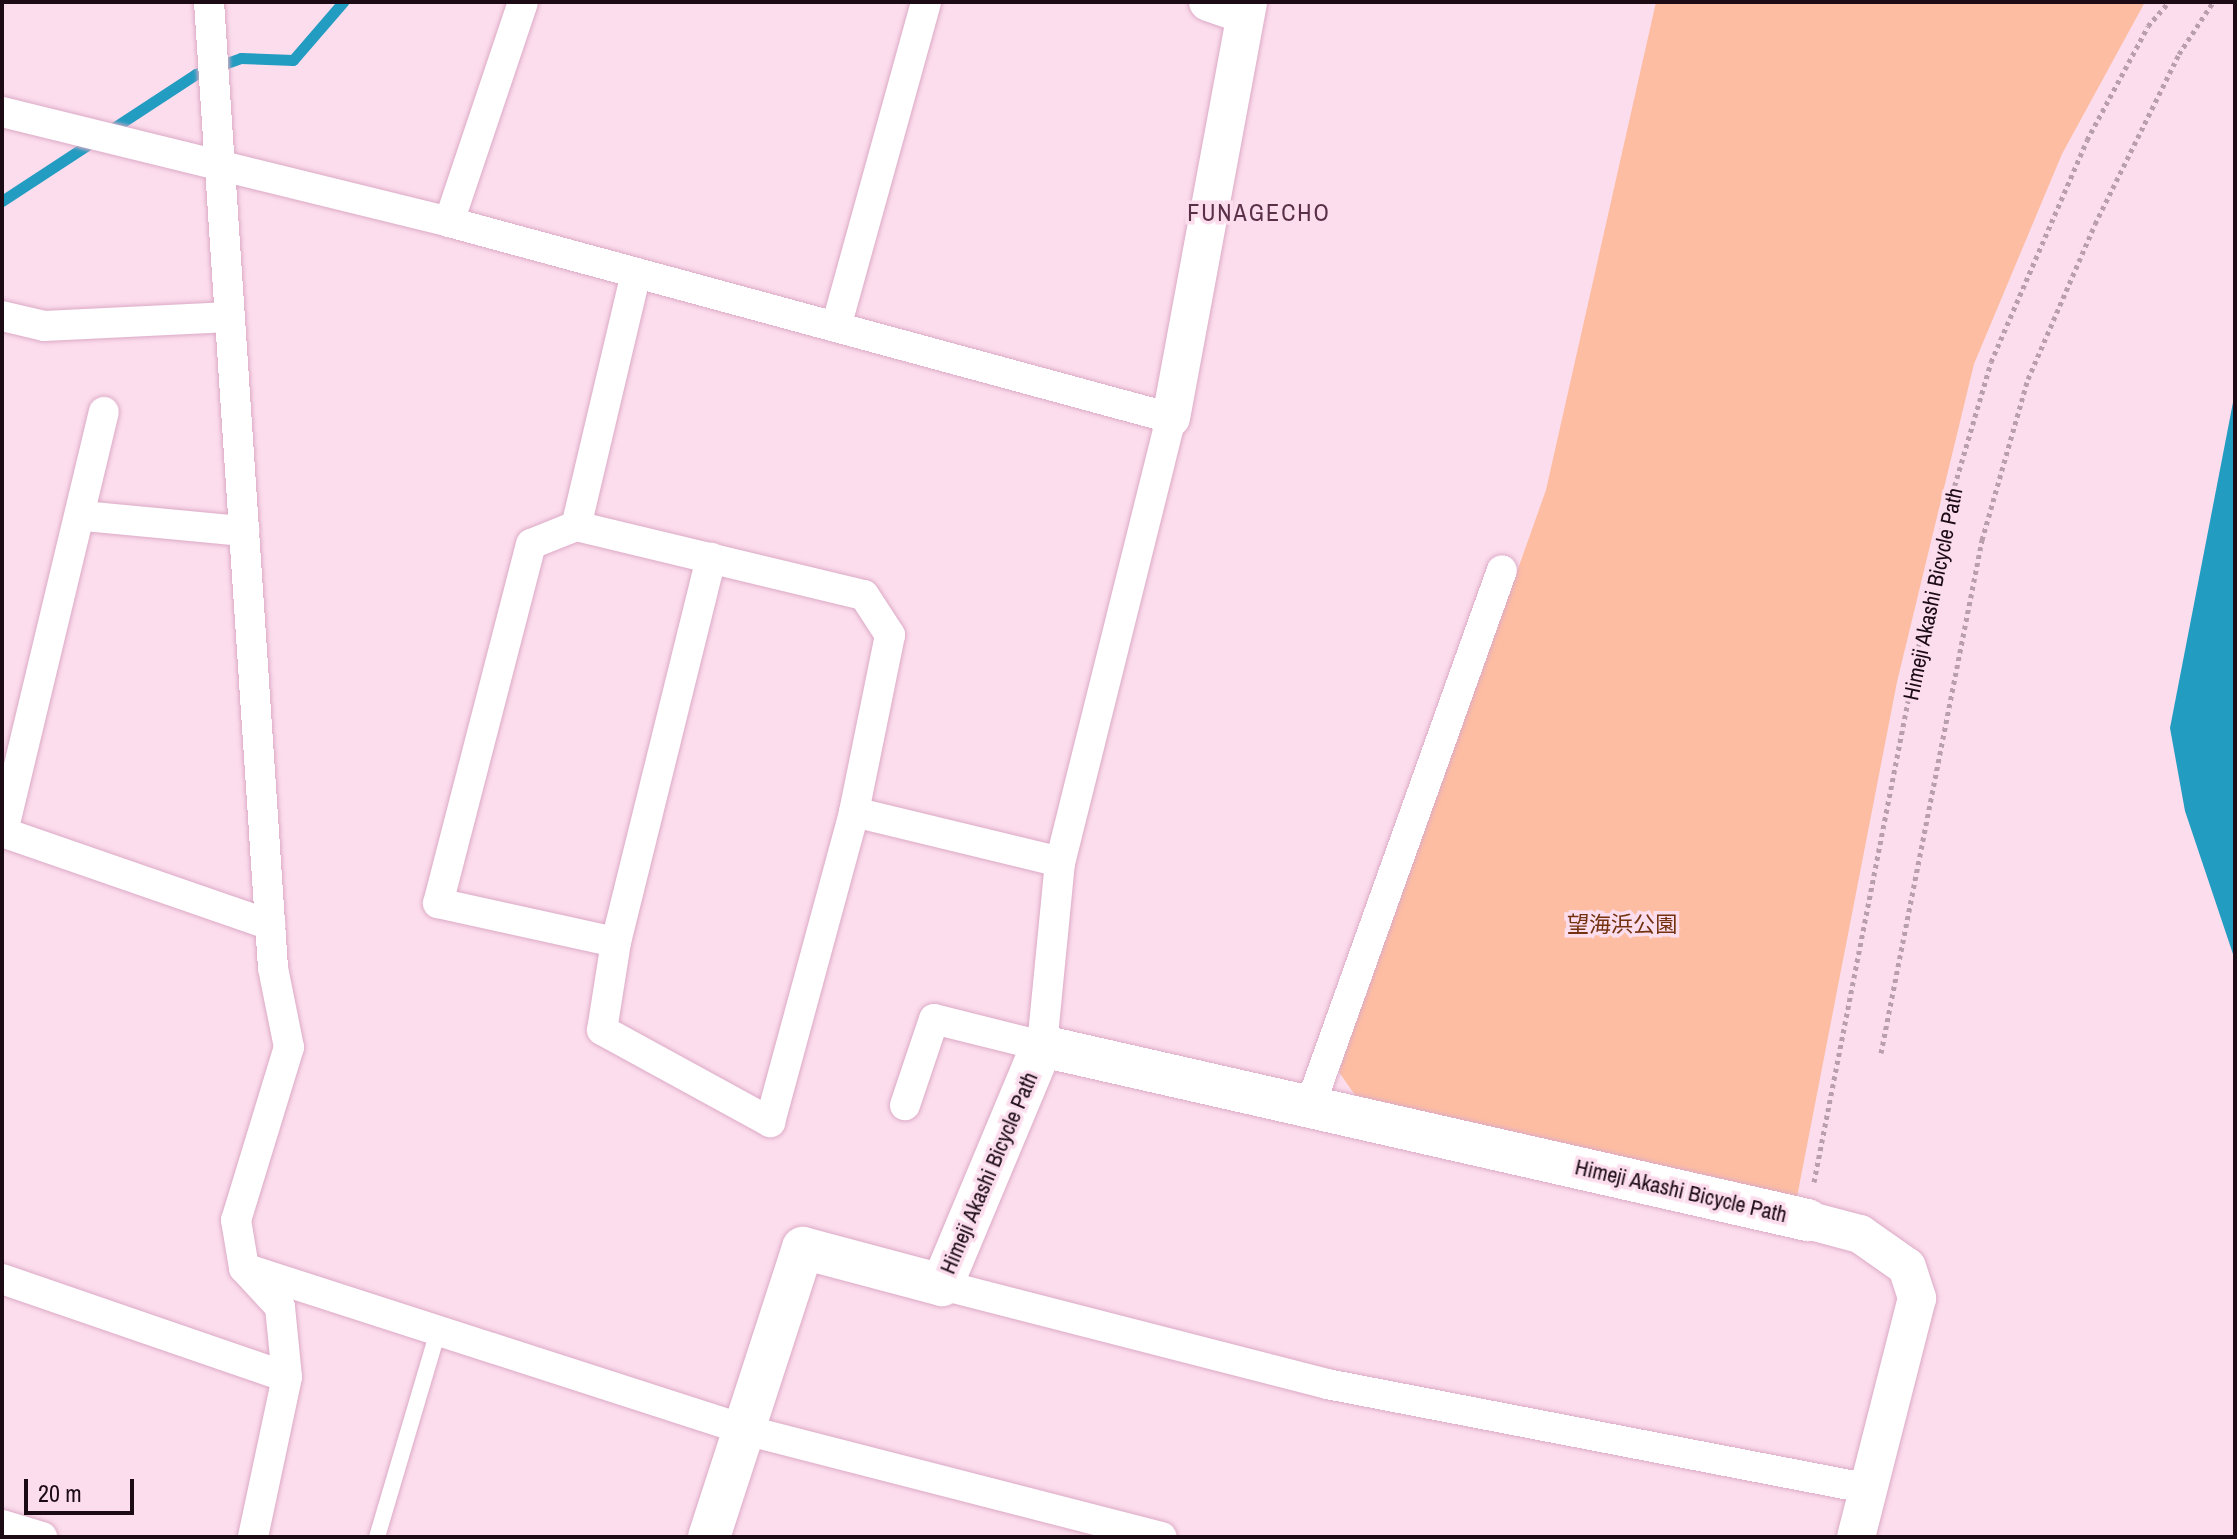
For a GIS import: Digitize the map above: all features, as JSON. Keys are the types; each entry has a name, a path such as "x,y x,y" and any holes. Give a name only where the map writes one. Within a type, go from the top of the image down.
{"main road":[{"name":"Himeji Akashi Bicycle Path","path":"716,1535 803,1248 942,1285 1042,1046 1807,1220"}],"street":[{"path":"209,2 270,925 289,1047 236,1220 244,1268 280,1307 287,1377 253,1537"},
{"path":"449,222 523,2"},
{"path":"836,327 926,2"},
{"path":"905,1105 934,1019 1042,1046 1060,862 1171,418 1246,9 1208,2"},
{"path":"2,112 220,169 449,222 1171,418"},
{"path":"576,526 636,273"},
{"path":"2,316 44,326 230,317"},
{"path":"104,412 84,516 3,832 270,925"},
{"path":"84,516 244,531"},
{"path":"616,942 438,903 531,544 576,526 711,558 864,595 890,635 854,812 770,1122 602,1030 616,942 711,558"},
{"path":"1310,1106 1502,570"},
{"path":"854,812 1060,862"},
{"path":"1807,1220 1860,1234 1907,1267 1917,1298 1856,1537"},
{"path":"244,1268 749,1431 1162,1537"},
{"path":"2,1279 287,1377"},
{"path":"942,1285 1327,1384 1870,1489"},
{"path":"2,1525 42,1537"}],"lane":[{"path":"377,1537 438,1331"}],"path":[{"name":"Himeji Akashi Bicycle Path","path":"1807,1220 1941,532 1991,362 2087,140 2148,26 2169,2"},
{"name":"Himeji Akashi Bicycle Path","path":"1881,1053 1982,540 2028,379 2095,224 2179,54 2213,2"}],"green space":[{"name":"望海浜公園","path":"1656,2 2145,2 2062,154 1974,364 1897,682 1797,1197 1357,1098 1339,1072 1499,587 1514,580 1546,490"}],"water":[{"path":"2235,392 2235,960 2185,811 2170,728"}],"waterway":[{"path":"2,201 196,74 241,58 293,60 343,2"}],"district":[{"name":"FUNAGECHO","path":"1259,213"}]}
